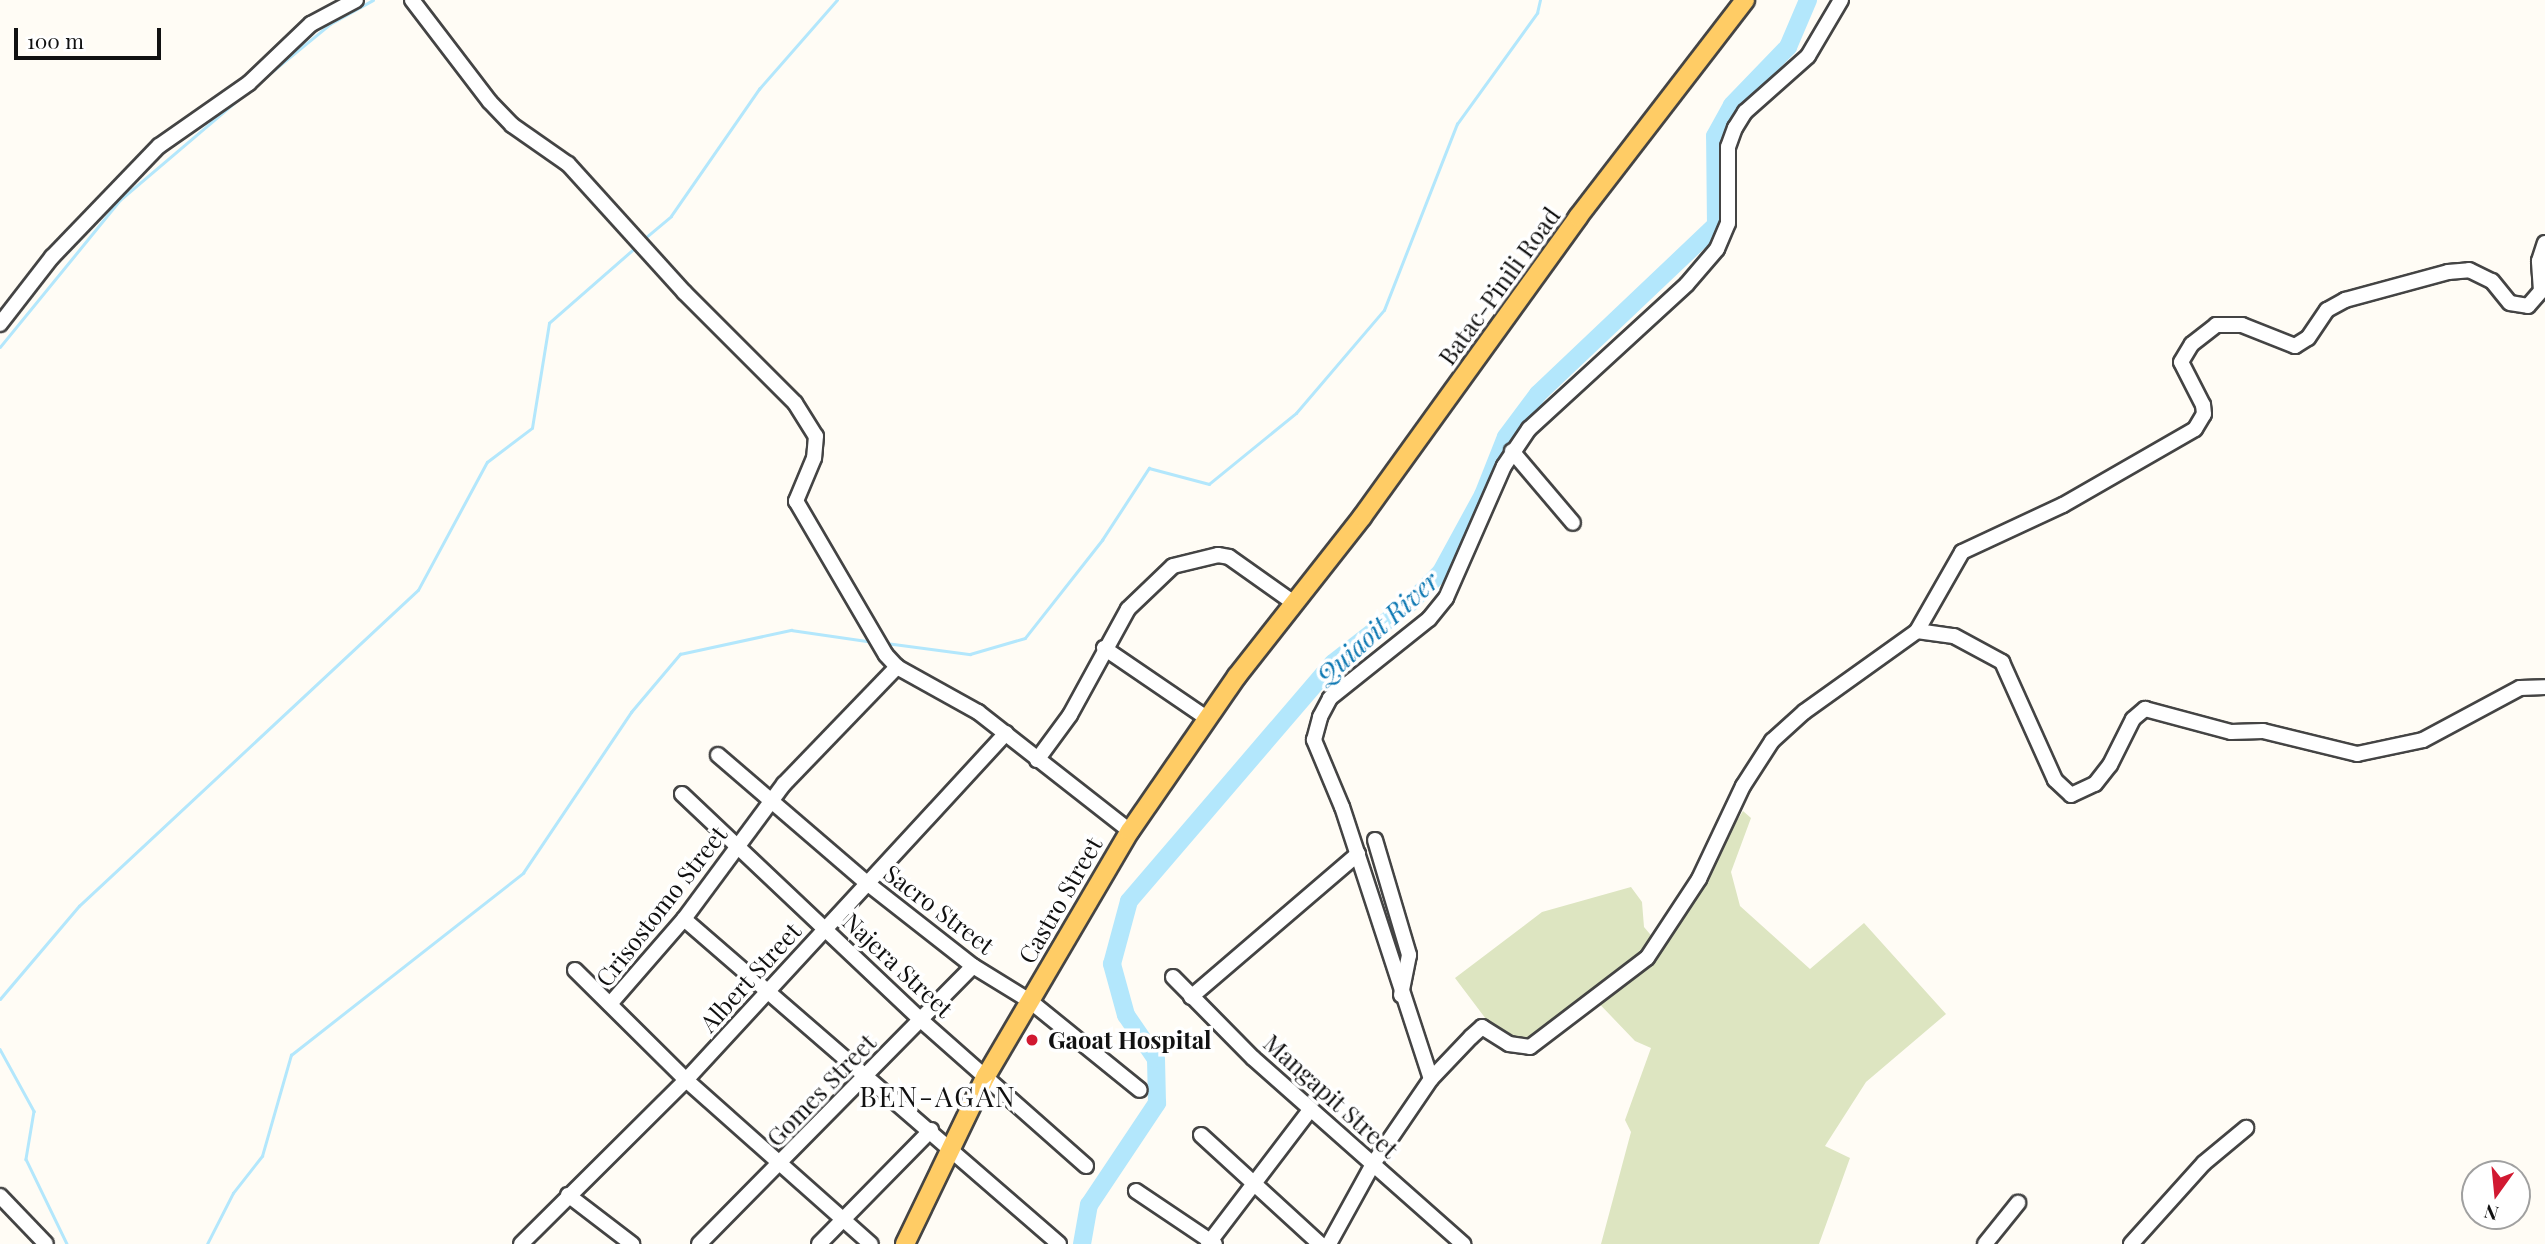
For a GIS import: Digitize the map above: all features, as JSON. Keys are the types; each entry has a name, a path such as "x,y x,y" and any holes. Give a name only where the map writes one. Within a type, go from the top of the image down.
{"main road":[{"name":"Batac-Pinili Road","path":"1294,603 1745,0"},
{"name":"Castro Street","path":"905,1244 950,1145 986,1076 1130,831 1294,603"}],"street":[{"path":"0,324 52,257 159,146 249,83 311,24 356,0"},
{"path":"1432,1079 1401,995 1358,854 1314,740 1320,717 1329,698 1430,619 1446,598 1512,451 1529,429 1687,284 1717,249 1728,223 1728,147 1735,128 1745,112 1808,56 1840,0"},
{"path":"413,1 490,102 512,125 569,164 641,245 809,423 816,436 814,458 796,501 865,621 897,667 957,698 1006,733 1130,831"},
{"path":"1329,1244 1373,1164 1432,1079 1480,1028 1508,1044 1530,1047 1647,958 1699,879 1744,786 1772,741 1804,712 1917,631 1962,552 2063,505 2195,429 2204,414 2203,405 2181,362 2192,344 2216,326 2242,325 2295,346 2308,338 2327,310 2345,300 2448,272 2469,270 2489,279 2510,303 2528,306 2541,291 2539,261 2545,243"},
{"path":"1512,451 1573,523"},
{"path":"1037,760 1070,715 1104,648 1138,596 1186,561 1229,557 1294,603"},
{"path":"1917,631 1954,636 2002,662 2055,780 2071,795 2095,784 2133,719 2145,709 2231,732 2263,731 2357,754 2423,740 2520,688 2545,687"},
{"path":"1104,648 1208,719"},
{"name":"Crisostomo Street","path":"871,1244 686,1080 610,1004 684,919 796,770 897,667"},
{"name":"Albert Street","path":"521,1244 686,1080 769,993 824,927 1006,733"},
{"name":"Sacro Street","path":"718,755 770,804 867,883 973,966 1030,1001 1140,1090"},
{"name":"Najera Street","path":"682,794 922,1021 1086,1166"},
{"path":"1375,840 1409,956 1401,995"},
{"path":"1191,997 1358,854"},
{"path":"684,919 950,1145 1059,1244"},
{"name":"Gomes Street","path":"699,1244 922,1021 973,966"},
{"path":"575,970 610,1004"},
{"name":"Mangapit Street","path":"1172,977 1310,1110 1461,1243"},
{"path":"1136,1191 1211,1243 1310,1110"},
{"path":"2131,1244 2204,1163 2246,1128"},
{"path":"819,1244 931,1130"},
{"path":"1201,1135 1320,1244"},
{"path":"568,1195 632,1244"},
{"path":"0,1196 46,1244"},
{"path":"1985,1244 2018,1203"}],"green space":[{"path":"1743,811 1751,818 1731,872 1740,906 1810,969 1864,923 1946,1014 1866,1082 1825,1146 1850,1158 1819,1244 1601,1244 1631,1132 1625,1120 1651,1048 1635,1041 1589,993 1523,1042 1492,1027 1455,978 1542,912 1631,887 1642,902 1644,927 1660,946"}],"waterway":[{"path":"268,75 330,24 373,0"},
{"path":"644,239 671,216 759,89 837,0"},
{"path":"886,643 970,654 1025,638 1102,540 1149,468 1209,484 1296,413 1384,310 1457,124 1537,13 1540,0"},
{"name":"Quiaoit River","path":"1082,1244 1089,1205 1157,1103 1156,1059 1126,1015 1112,964 1129,901 1333,663 1411,602 1441,572 1483,495 1506,437 1538,394 1716,225 1715,136 1732,105 1788,47 1808,0"},
{"path":"0,347 120,200 241,97"},
{"path":"0,999 79,906 418,590 487,462 532,428 549,323 637,246"},
{"path":"207,1244 233,1193 262,1156 291,1055 523,873 631,712 680,654 791,630 873,642"},
{"path":"0,1049 34,1111 26,1159 67,1244"}],"place":[{"name":"Gaoat Hospital","path":"1032,1040"}],"district":[{"name":"BEN-AGAN","path":"938,1096"}]}
